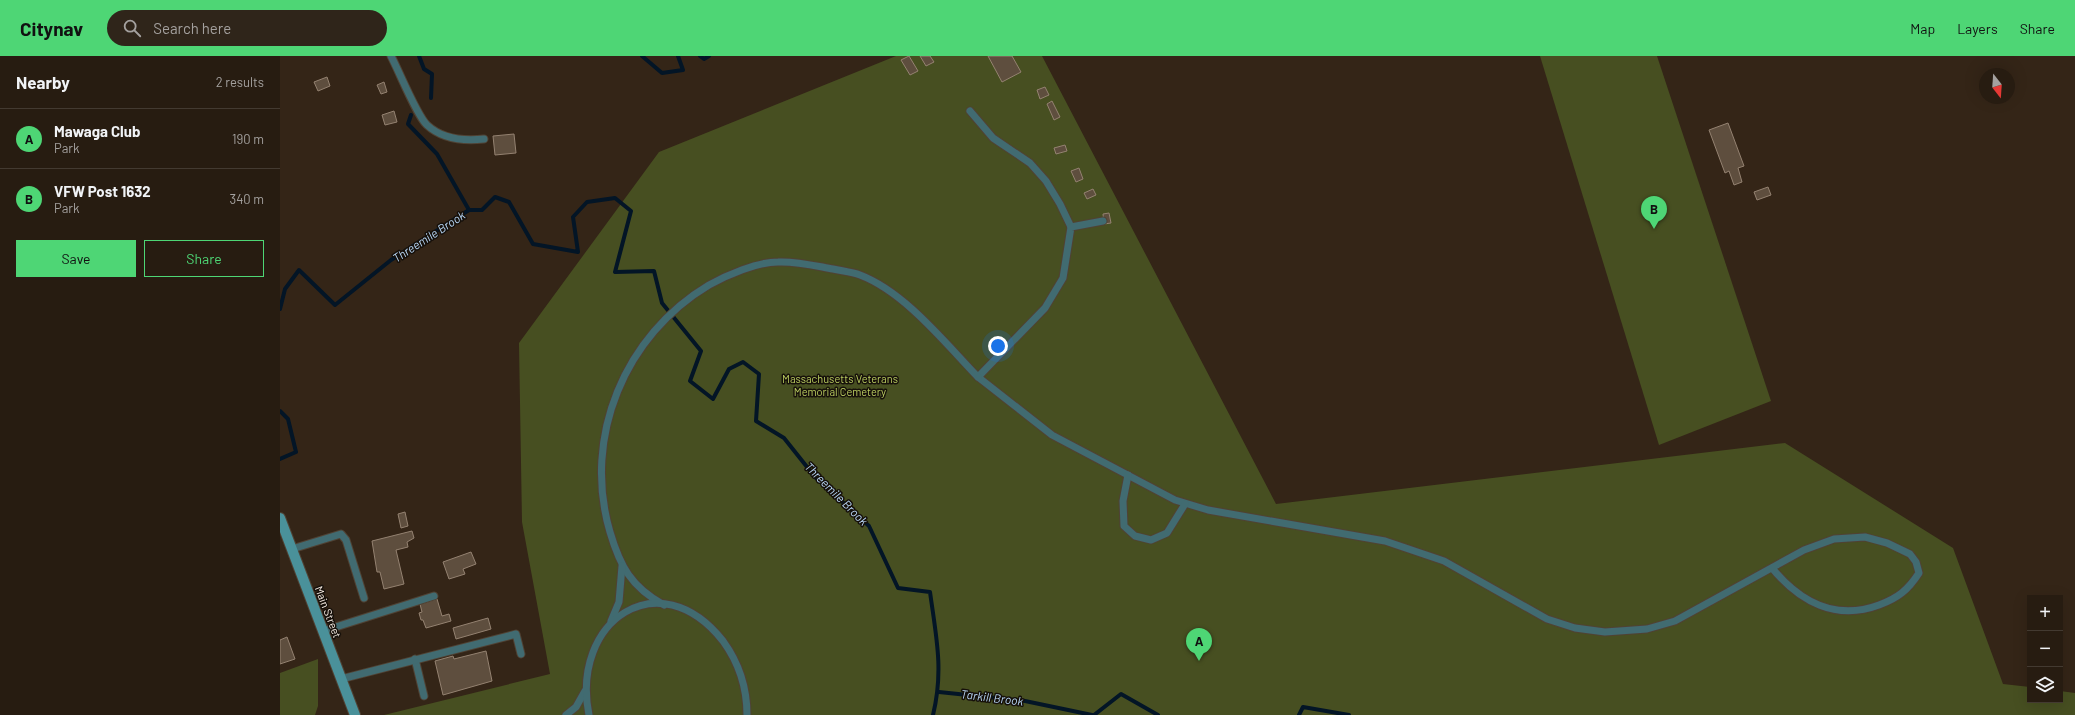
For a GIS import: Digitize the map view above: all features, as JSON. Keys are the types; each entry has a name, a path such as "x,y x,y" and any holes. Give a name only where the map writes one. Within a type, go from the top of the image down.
{"main road":[{"name":"Main Street","path":"280,518 341,679 351,713"}],"lane":[{"path":"391,56 427,125 443,134 460,139 484,139"},
{"path":"970,111 993,138 1030,163 1046,181 1060,204 1071,227 1063,278 1048,302 978,377"},
{"path":"1071,227 1103,221"},
{"path":"747,715 743,680 727,647 716,632 698,617 686,610 664,604 637,587 622,566 606,520 603,501 602,458 604,432 624,374 641,348 667,317 690,296 729,273 777,262 816,266 861,275 896,295 922,319 978,377 1052,435 1175,500 1208,510 1385,541 1444,562 1547,619 1575,628 1605,632 1648,630 1675,621 1804,550 1834,539 1865,537 1888,543 1910,554 1916,562 1918,573 1906,591 1869,609 1847,612 1828,609 1809,600 1790,588 1772,568"},
{"path":"1128,475 1123,501 1124,526 1134,536 1151,540 1166,533 1185,504"},
{"path":"292,549 341,534 346,540 364,598"},
{"path":"589,715 586,689 588,671 593,649 609,624 619,602 622,566"},
{"path":"323,631 434,596"},
{"path":"609,624 634,608 664,604"},
{"path":"341,679 516,634 521,654"},
{"path":"415,659 424,696"},
{"path":"566,715 576,707 586,689"}],"green space":[{"name":"Massachusetts Veterans Memorial Cemetery","path":"896,56 1042,56 1276,504 1785,443 1953,548 2003,684 2027,687 2027,703 2063,703 2063,691 2075,693 2075,715 384,715 550,674 522,522 519,343 659,152"},
{"path":"1540,56 1657,56 1771,401 1659,445"},
{"path":"318,659 318,706 315,715 280,715 280,673"}],"building":[{"path":"909,56 918,71 910,75 901,60"},
{"path":"920,56 930,56 934,62 926,66"},
{"path":"988,56 1012,56 1021,72 1002,82"},
{"path":"327,77 330,86 318,91 314,82"},
{"path":"384,82 387,92 381,94 377,85"},
{"path":"1045,87 1049,95 1040,99 1037,90"},
{"path":"1052,101 1060,117 1054,120 1047,104"},
{"path":"394,111 397,122 385,125 382,115"},
{"path":"1728,123 1744,166 1738,168 1742,182 1734,185 1729,171 1725,173 1709,130"},
{"path":"514,134 516,153 495,155 493,136"},
{"path":"1065,145 1067,151 1056,154 1054,148"},
{"path":"1079,168 1083,179 1076,182 1071,171"},
{"path":"1768,187 1771,195 1757,200 1754,192"},
{"path":"1093,189 1096,195 1087,199 1084,193"},
{"path":"1109,213 1111,223 1104,224 1103,214"},
{"path":"405,512 408,526 401,528 398,514"},
{"path":"412,531 414,538 407,542 408,547 396,550 404,584 384,589 380,572 377,572 372,541"},
{"path":"471,552 476,564 463,569 465,574 449,579 443,562"},
{"path":"437,599 442,616 449,614 451,621 426,628 419,613 422,612 420,604"},
{"path":"488,618 491,629 456,639 453,628"},
{"path":"287,637 295,659 280,664 280,640"},
{"path":"486,651 492,681 443,695 435,661 453,656 454,659"}],"waterway":[{"path":"419,56 424,69 432,74 431,98"},
{"path":"642,56 662,73 683,70 678,56"},
{"path":"700,56 704,59 709,56"},
{"path":"411,115 408,124 437,154 469,210"},
{"name":"Threemile Brook","path":"280,309 285,289 299,270 335,305 391,260 469,210 482,210 495,197 509,202 533,244 578,252 573,217 587,202 615,198 631,211 615,272 654,271 662,303 701,351 690,381 713,399 729,369 743,362 759,374 756,421 784,438 815,477 869,526 898,588 930,592 938,653 938,683 933,715"},
{"name":"Threemile Brook","path":"280,411 288,419 296,452 280,459"},
{"name":"Tarkill Brook","path":"939,692 1025,701 1092,715"},
{"name":"Tarkill Brook","path":"1094,715 1121,694 1158,715"},
{"name":"Tarkill Brook","path":"1299,715 1303,707 1349,715"}],"place":[{"name":"VFW Post 1632","path":"1654,229"},
{"name":"Mawaga Club","path":"1199,661"}]}
